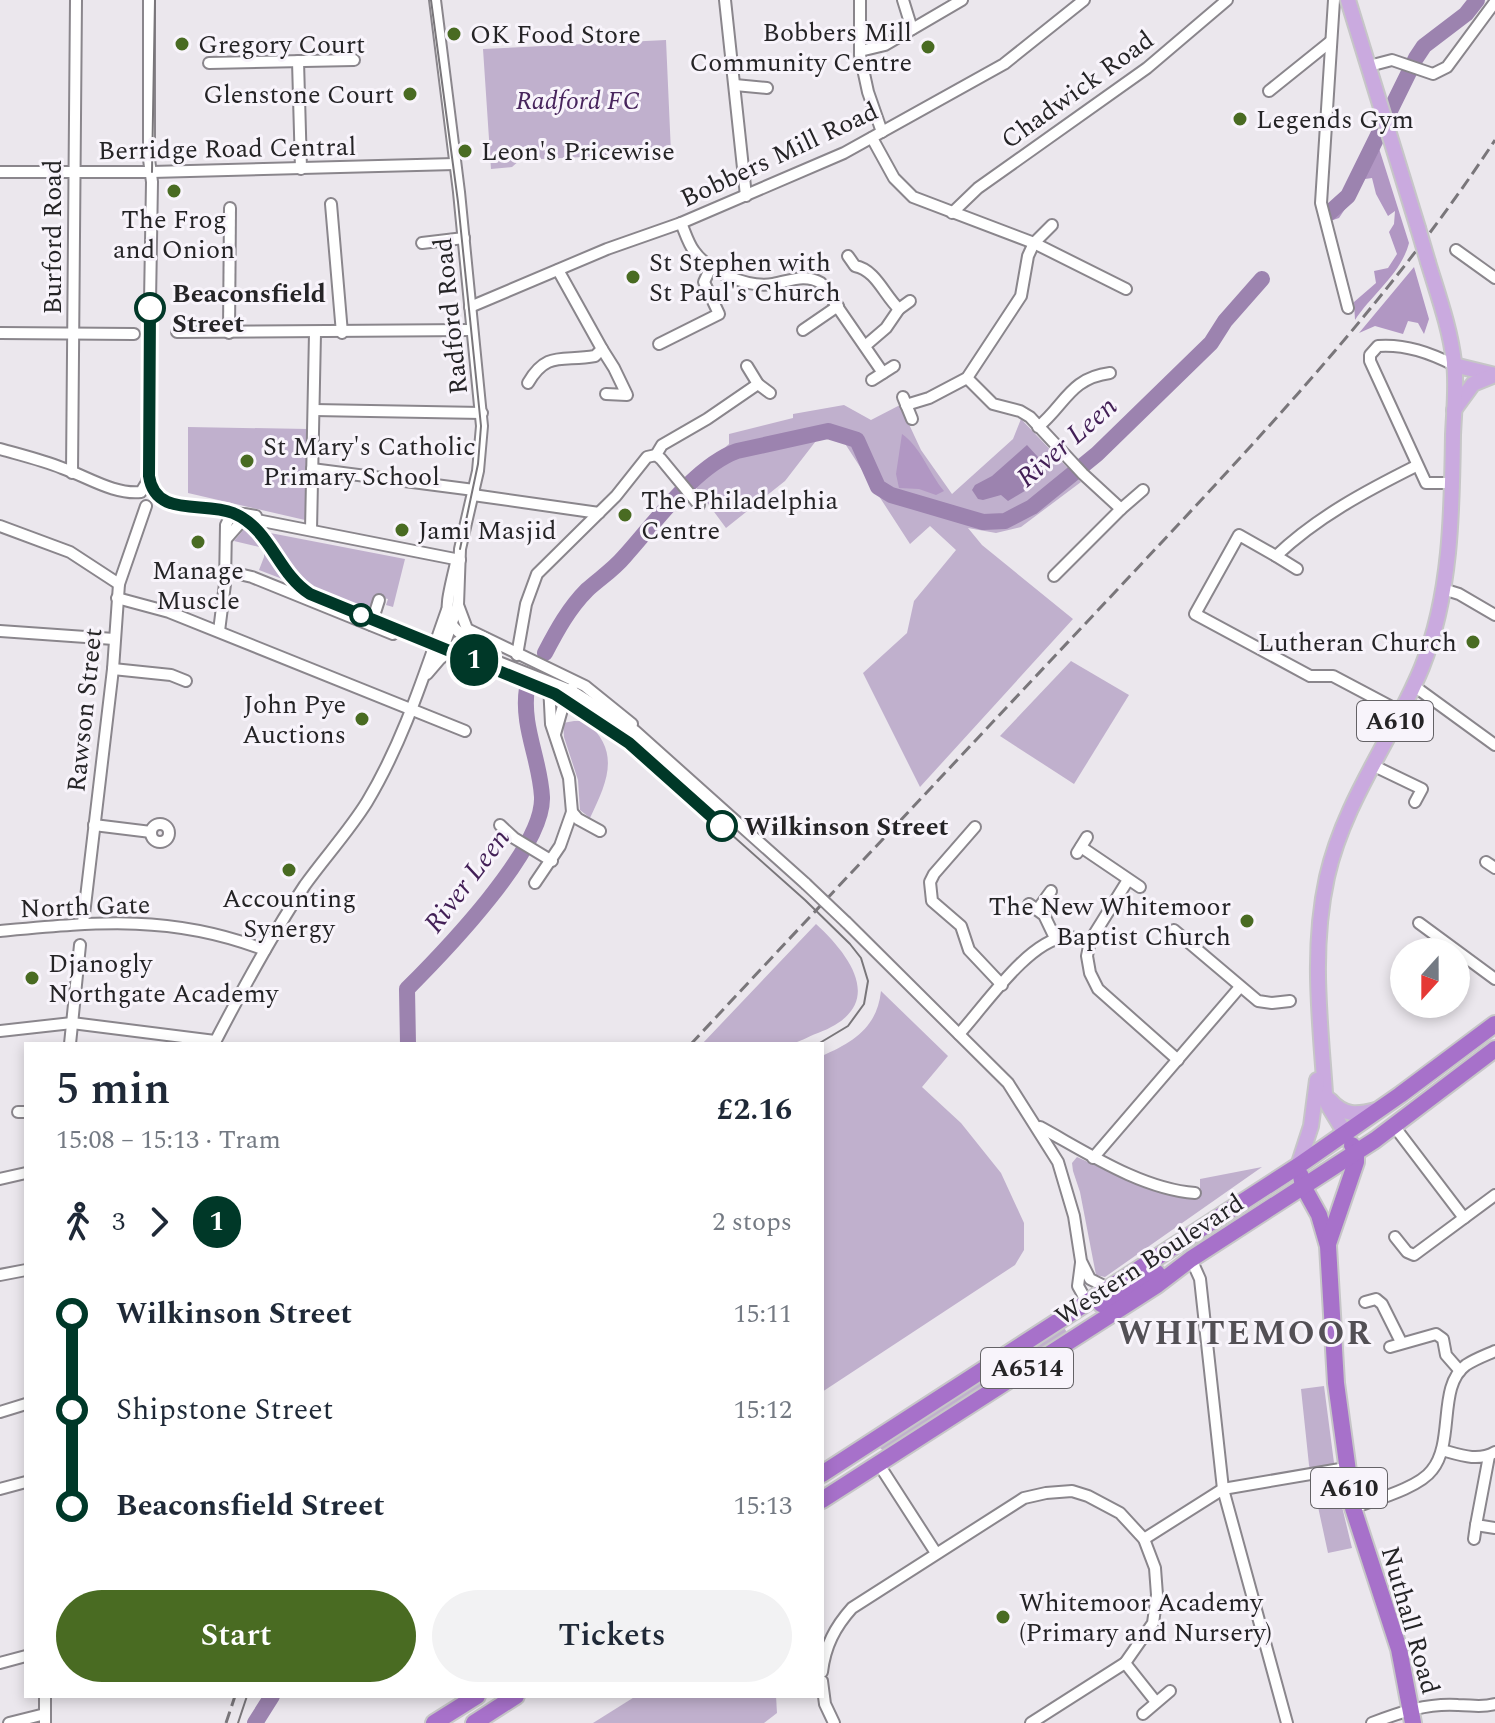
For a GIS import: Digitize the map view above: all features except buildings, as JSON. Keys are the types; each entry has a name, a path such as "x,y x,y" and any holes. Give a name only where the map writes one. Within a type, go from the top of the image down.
{"highway":[{"name":"Western Boulevard","path":"824,1473 1298,1166 1495,1024"},
{"name":"Western Boulevard","path":"824,1499 1157,1285 1191,1259 1394,1126 1492,1051"},
{"name":"A610","path":"1345,1133 1356,1151"},
{"name":"Nuthall Road","path":"1326,1240 1356,1162 1356,1151"},
{"name":"Nuthall Road","path":"1298,1166 1303,1186 1319,1215 1326,1240 1336,1383 1353,1508 1399,1649 1412,1715"},
{"path":"1275,1205 1305,1208 1316,1219 1326,1240"},
{"path":"1087,1302 1098,1304 1111,1300 1151,1275 1191,1259"},
{"path":"868,1444 878,1463"},
{"path":"434,1723 474,1698"},
{"path":"474,1723 513,1698"}],"main road":[{"name":"A610","path":"1345,1133 1328,1105 1325,1093 1319,1004 1316,954 1328,874 1347,820 1414,686 1431,643 1443,589 1452,483 1454,410 1454,365 1447,327 1348,0"},
{"path":"1454,365 1495,375"},
{"path":"1454,410 1473,384 1495,375"},
{"name":"A610","path":"1298,1166 1311,1126 1317,1091 1319,1004"},
{"path":"1325,1093 1336,1106 1348,1113 1356,1115 1382,1108"}],"street":[{"name":"Burford Road","path":"72,473 76,0"},
{"path":"0,449 81,478 125,490 143,491 149,468 152,172 149,159 149,0"},
{"name":"Radford Road","path":"215,1042 265,950 308,882 366,803 411,708 427,674 447,610 474,493 481,448 482,413 435,0"},
{"path":"725,0 746,196"},
{"path":"860,0 860,51 877,135 894,178 907,194 1034,243 1126,289"},
{"path":"903,0 912,29"},
{"path":"860,51 885,45 962,0"},
{"name":"Bobbers Mill Road","path":"470,307 817,166 1017,56 1084,0"},
{"name":"Chadwick Road","path":"952,213 978,188 1147,68 1227,0"},
{"path":"1334,0 1321,203 1348,308"},
{"path":"1369,66 1392,60 1433,74 1447,67 1495,2"},
{"path":"1269,91 1330,42"},
{"path":"209,63 354,60"},
{"path":"298,61 301,169"},
{"path":"735,85 767,88"},
{"name":"Berridge Road Central","path":"0,172 152,172 455,164"},
{"path":"331,204 342,333"},
{"path":"229,333 230,208"},
{"path":"681,223 694,251 711,267 759,284 811,278 825,287 883,373"},
{"path":"912,419 904,401 939,394 967,378 1021,296 1028,256 1034,243 1052,225"},
{"path":"422,243 464,238"},
{"path":"1456,250 1495,278"},
{"path":"848,256 855,266 871,273 888,299 899,309"},
{"path":"659,344 719,314 704,282 711,267"},
{"path":"558,270 627,395 606,394"},
{"path":"865,346 910,301"},
{"path":"819,333 808,326 838,306"},
{"path":"177,332 472,330"},
{"path":"0,333 134,334"},
{"path":"311,530 315,333"},
{"path":"1452,483 1426,483 1370,361 1370,355 1378,346 1405,347 1433,354 1454,365"},
{"path":"528,383 536,368 547,360 595,356 602,349"},
{"path":"747,366 758,384 770,393"},
{"path":"872,380 894,366"},
{"path":"1038,427 1079,383 1097,370 1110,373"},
{"path":"967,378 993,404 1020,411 1121,509"},
{"path":"517,655 526,604 537,574 599,513 647,457 656,455 662,445 758,384"},
{"path":"314,410 482,413"},
{"path":"656,455 699,505"},
{"path":"1276,556 1314,523 1416,466"},
{"path":"312,469 599,513"},
{"path":"1052,560 1056,574 1143,490"},
{"name":"Rawson Street","path":"83,923 113,669 119,584 146,506"},
{"path":"219,631 229,517 234,514 258,517 273,523"},
{"path":"227,538 236,525 246,521 273,523 459,556"},
{"path":"0,526 70,552 119,584"},
{"path":"1297,569 1239,535 1195,614 1310,676 1333,676 1401,712"},
{"name":"Radford Road","path":"427,674 439,660 458,605 459,556"},
{"path":"226,571 252,577 393,634"},
{"path":"1443,589 1459,594 1495,615"},
{"path":"117,598 169,612 219,631 465,731"},
{"path":"371,625 379,600"},
{"path":"458,605 465,627"},
{"path":"447,610 451,625 465,638 544,672 646,739"},
{"path":"439,634 451,625 465,627 585,686 605,701 806,884 1008,1083 1058,1162 1074,1216 1081,1261 1078,1286 1087,1302"},
{"path":"0,631 114,639"},
{"path":"439,660 450,651 468,650 569,690"},
{"path":"113,669 171,675 186,681"},
{"path":"554,671 572,684 555,734"},
{"path":"535,883 552,861 572,812 569,778 551,724 549,684"},
{"path":"1414,686 1495,745"},
{"path":"1372,765 1422,789"},
{"path":"1415,802 1430,778"},
{"path":"572,812 578,819 600,831"},
{"path":"94,825 151,832"},
{"path":"500,825 514,838 552,861"},
{"path":"975,827 934,874 930,882 932,901 961,926 969,950 1002,985"},
{"path":"1082,846 1140,887"},
{"path":"1128,880 1090,941 1087,956 1090,973 1098,989 1178,1060"},
{"path":"1051,891 1034,906 1044,915 1056,940"},
{"name":"North Gate","path":"0,931 133,922 189,928 233,938 265,950"},
{"path":"1419,923 1495,979"},
{"path":"1174,930 1191,952 1258,1001 1290,1001"},
{"path":"959,1034 1026,958 1066,937 1090,941"},
{"path":"70,1042 80,945"},
{"path":"1093,1158 1240,987"},
{"path":"0,1031 72,1023 207,1042"},
{"path":"1471,1042 1492,1051"},
{"path":"1037,1125 1093,1158 1128,1174 1195,1193"},
{"path":"1394,1126 1464,1218"},
{"path":"0,1179 24,1173"},
{"path":"1395,1237 1407,1252 1414,1255 1495,1195"},
{"path":"1191,1259 1200,1279 1223,1489 1287,1723"},
{"path":"1081,1261 1090,1279 1108,1288"},
{"path":"0,1275 24,1270"},
{"path":"1365,1302 1376,1299 1382,1304 1401,1342"},
{"path":"1390,1347 1433,1334 1440,1337 1446,1355 1460,1371"},
{"path":"1353,1508 1426,1477 1439,1461 1451,1387 1460,1371 1471,1362 1495,1351"},
{"path":"0,1412 24,1405"},
{"path":"1442,1450 1466,1457 1492,1454 1474,1539"},
{"path":"878,1463 936,1553"},
{"path":"1144,1539 1223,1489 1346,1468"},
{"path":"0,1489 24,1483"},
{"path":"824,1664 838,1623 852,1608 1024,1498 1072,1491 1120,1513 1144,1539 1155,1568 1157,1595 1153,1623 1125,1663 1043,1720 1031,1723"},
{"path":"1476,1525 1495,1528"},
{"path":"0,1663 24,1657"},
{"path":"1125,1663 1156,1702"},
{"path":"1143,1714 1170,1691"},
{"path":"824,1696 834,1723"},
{"path":"1372,1723 1460,1705 1483,1707 1495,1704"},
{"path":"9,1723 45,1718"}],"green space":[{"name":"Radford FC","path":"666,40 671,153 520,160 512,167 491,169 483,49"},
{"path":"844,405 871,420 900,405 921,450 952,494 1013,439 1021,419 1081,482 1021,527 996,533 968,528 982,545 1073,619 920,787 863,673 907,633 914,601 956,550 930,526 910,544 842,439 819,437 785,481 726,528 689,478 729,444 729,434 793,418 793,414"},
{"path":"188,427 308,429 305,520 188,493"},
{"path":"244,529 264,543 285,580 259,570 264,548 234,541"},
{"path":"265,532 405,559 393,607 386,605 388,599 374,596 370,606 364,604 360,607 307,588 285,567"},
{"path":"1071,661 1129,695 1074,784 1000,736"},
{"path":"585,721 597,732 607,755 606,779 590,818 580,810 578,780 564,737 563,723"},
{"path":"816,924 830,937 851,967 857,982 857,996 852,1010 839,1022 818,1033 796,1042 704,1042"},
{"path":"881,991 948,1056 922,1087 961,1123 1001,1173 1024,1223 1024,1250 1015,1265 824,1391 824,1055 862,1032 879,1004"},
{"path":"1077,1157 1134,1183 1182,1196 1200,1190 1200,1179 1262,1167 1105,1277 1096,1275 1073,1171 1072,1163"},
{"path":"1063,1326 1068,1334 885,1452 880,1448 880,1445"},
{"path":"1324,1386 1337,1486 1352,1548 1328,1553 1309,1465 1301,1389"},
{"path":"633,1698 776,1698 777,1713 764,1723 593,1723"}],"shaded area":[{"path":"1377,142 1409,243 1393,274 1355,320 1354,302 1376,283 1374,271 1388,268 1397,254 1389,232 1394,224 1395,211 1388,216 1376,194 1372,178 1365,179 1339,218 1333,220 1329,216 1349,195"},
{"path":"1414,267 1429,319 1424,334 1418,323 1408,321 1403,334 1375,326 1359,333"},
{"path":"902,434 914,445 944,491 936,495 919,489 899,488 896,474"},
{"path":"1027,445 1048,468 1033,486 1008,501 1001,495 978,499 972,490 975,485 992,476"}],"waterway":[{"name":"River Leen","path":"1329,213 1348,196 1424,46 1466,14 1477,0"},
{"name":"River Leen","path":"545,653 569,612 587,590 620,562 691,482 737,451 828,431 857,440 878,487 891,495 983,522 1005,521 1032,507 1097,454 1211,343 1225,321 1262,279"},
{"name":"River Leen","path":"408,1042 407,989 489,899 527,844 538,819 542,797 527,716 527,688"},
{"name":"River Leen","path":"255,1723 271,1698"}],"tram line":[{"path":"152,172 155,0"},
{"path":"431,0 458,202 481,426 478,464 460,549"},
{"name":"1","path":"150,308 149,476 156,497 169,504 215,508 234,514 263,536 291,578 310,594 566,700 629,743 722,826"},
{"path":"149,468 151,485 157,496 167,503 222,510 247,521 289,575 310,594 551,692 618,736 650,762 805,900 861,958 868,981 864,1004 848,1026 821,1042"},
{"path":"238,1723 246,1698"}],"railway":[{"path":"693,1042 1315,374 1409,260 1495,140"},
{"path":"226,1723 234,1698"}],"place":[{"name":"OK Food Store","path":"454,34"},
{"name":"Gregory Court","path":"182,44"},
{"name":"Bobbers Mill Community Centre","path":"928,47"},
{"name":"Glenstone Court","path":"410,94"},
{"name":"Legends Gym","path":"1240,119"},
{"name":"Leon's Pricewise","path":"465,151"},
{"name":"The Frog and Onion","path":"174,191"},
{"name":"St Stephen with St Paul's Church","path":"633,277"},
{"name":"Beaconsfield Street","path":"150,308"},
{"name":"St Mary's Catholic Primary School","path":"247,461"},
{"name":"The Philadelphia Centre","path":"625,515"},
{"name":"Jami Masjid","path":"402,530"},
{"name":"Manage Muscle","path":"198,542"},
{"name":"Lutheran Church","path":"1473,642"},
{"name":"John Pye Auctions","path":"362,719"},
{"name":"Wilkinson Street","path":"722,826"},
{"name":"Accounting Synergy","path":"289,870"},
{"name":"The New Whitemoor Baptist Church","path":"1247,921"},
{"name":"Djanogly Northgate Academy","path":"32,978"},
{"name":"Whitemoor Academy (Primary and Nursery)","path":"1003,1617"}],"district":[{"name":"WHITEMOOR","path":"1245,1332"}]}
